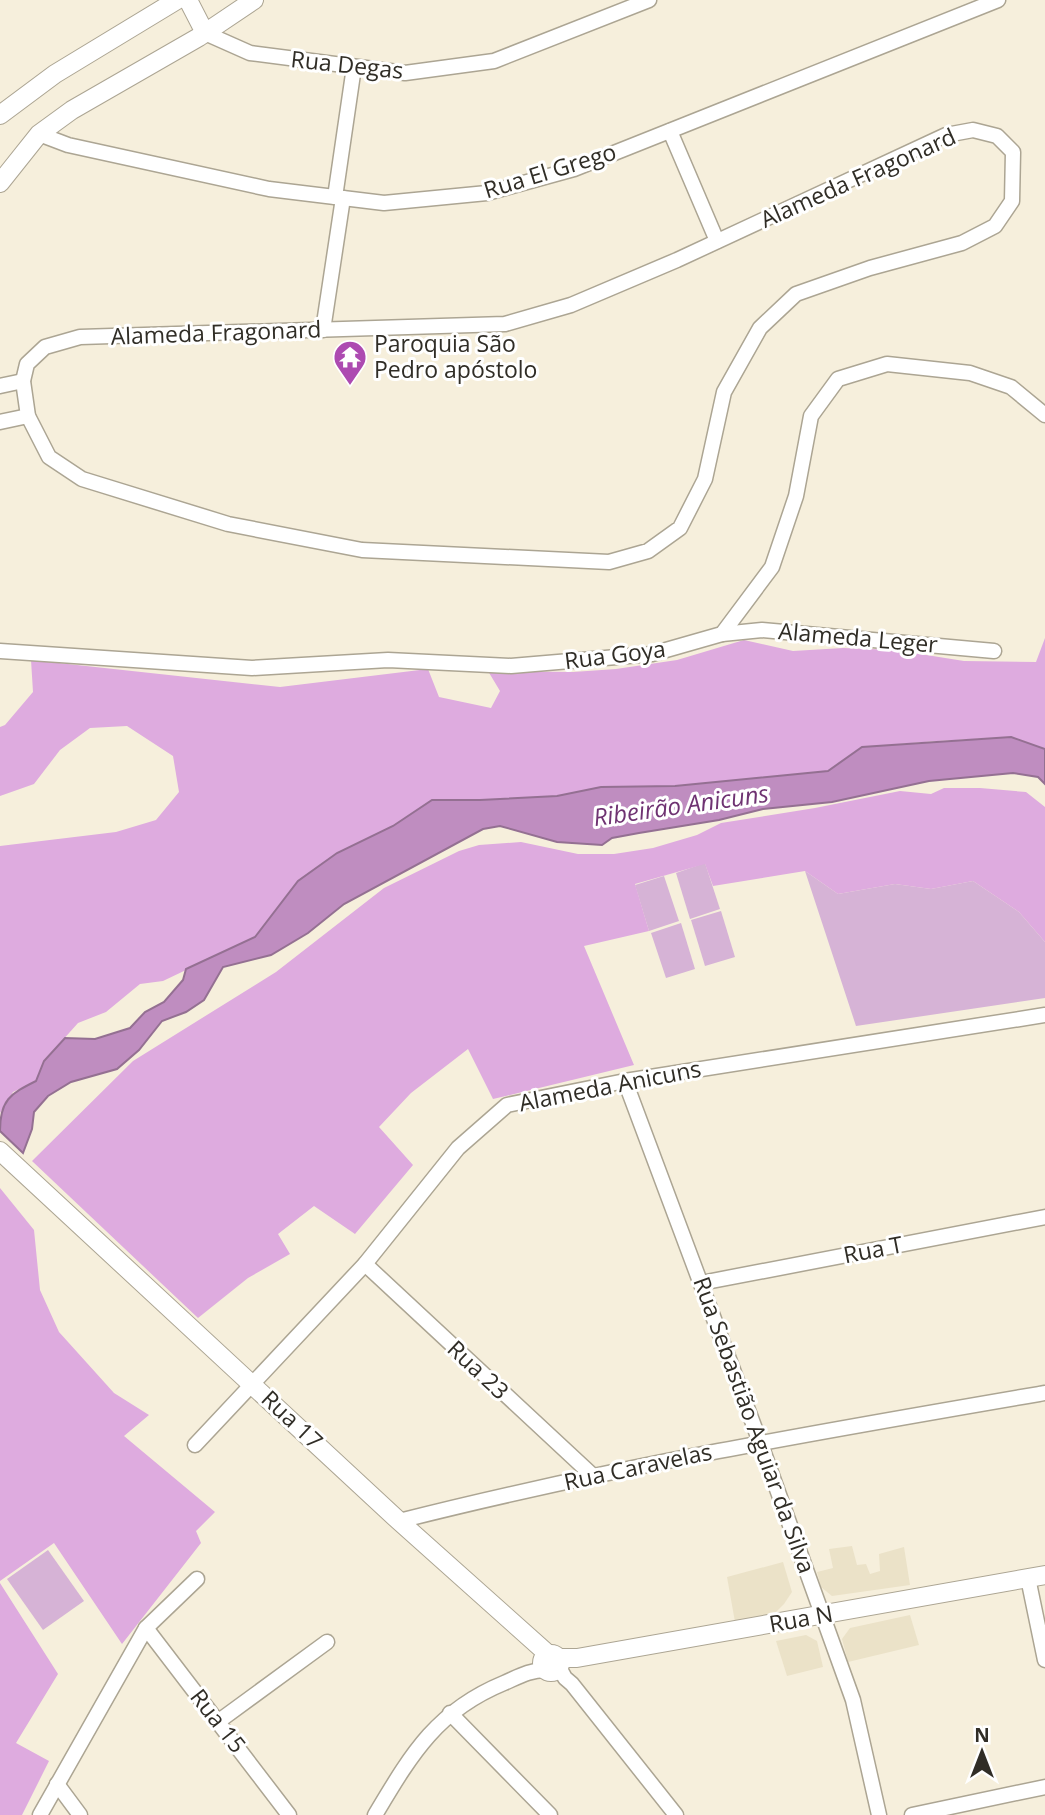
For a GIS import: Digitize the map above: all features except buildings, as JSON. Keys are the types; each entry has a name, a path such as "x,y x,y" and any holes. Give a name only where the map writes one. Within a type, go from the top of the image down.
{"street":[{"path":"0,115 55,74 177,0"},
{"path":"188,0 205,33"},
{"path":"0,183 39,134 72,110 205,33 224,8 254,0"},
{"name":"Rua Degas","path":"205,33 250,53 405,73 494,61 649,0"},
{"name":"Rua El Grego","path":"39,134 68,145 242,183 384,203 487,193 575,169 998,0"},
{"path":"323,330 354,67"},
{"name":"Alameda Fragonard","path":"973,130 997,136 1013,152 1012,201 995,226 962,243 870,268 796,294 760,328 724,392 705,480 680,528 649,551 609,562 362,550 228,524 82,480 49,457 28,416 23,381 27,364 45,347 80,337 505,324 571,305 717,241 946,135 973,130"},
{"path":"670,131 717,241"},
{"path":"722,634 772,567 796,496 811,416 838,379 887,364 970,373 1011,387 1045,415"},
{"path":"0,386 23,381"},
{"path":"0,422 28,416"},
{"name":"Alameda Leger","path":"722,634 762,630 994,651"},
{"name":"Rua Goya","path":"0,651 252,668 388,660 511,666 652,654 722,634"},
{"name":"Alameda Anicuns","path":"195,1445 365,1264 458,1149 507,1105 625,1081 1045,1015"},
{"name":"Rua Sebastião Aguiar da Silva","path":"625,1081 853,1700 879,1815"},
{"name":"Rua 17","path":"0,1151 552,1664 572,1684 676,1815"},
{"name":"Rua T","path":"701,1283 1045,1217"},
{"name":"Rua 23","path":"365,1264 592,1475"},
{"name":"Rua Caravelas","path":"399,1521 592,1475 760,1442 1045,1393"},
{"path":"1036,1577 1045,1660"},
{"name":"Rua N","path":"375,1815 413,1752 450,1713 491,1688 552,1664 1036,1577"},
{"path":"40,1815 146,1628 197,1578"},
{"name":"Rua 15","path":"146,1628 289,1815"},
{"path":"219,1721 327,1642"},
{"path":"450,1713 550,1815"},
{"path":"57,1784 80,1815"},
{"path":"912,1815 1045,1787"}],"shaded area":[{"path":"1045,638 1045,749 1011,737 862,747 828,771 675,786 601,787 557,796 432,800 299,881 255,937 163,981 140,984 106,1012 78,1023 44,1061 36,1081 13,1092 0,1113 0,846 116,832 156,820 179,792 173,756 127,726 90,728 60,750 34,784 0,796 0,727 5,725 33,692 31,660 280,687 428,669 439,697 491,708 500,691 488,671 573,672 616,669 677,660 744,640 793,651 843,648 895,650 964,661 1036,662"},
{"path":"944,788 1026,792 1045,807 1045,942 1019,912 973,881 931,889 895,884 838,894 805,871 713,886 705,864 635,884 649,931 584,946 634,1065 493,1099 468,1049 411,1093 379,1127 413,1165 355,1234 314,1206 278,1234 290,1254 248,1278 198,1318 32,1161 133,1061 276,972 384,888 459,851 479,845 521,842 578,854 614,854 653,848 697,835 721,823 900,791 931,794"},
{"path":"705,863 720,909 690,919 676,873"},
{"path":"805,871 838,894 895,884 931,889 973,881 1019,912 1045,942 1045,998 856,1026"},
{"path":"664,876 679,921 649,931 635,885"},
{"path":"721,911 735,957 705,966 691,920"},
{"path":"681,923 695,969 666,978 651,933"},
{"path":"0,1188 34,1230 40,1290 59,1332 114,1393 149,1415 124,1436 215,1512 196,1531 201,1543 122,1644 54,1543 0,1581"},
{"path":"852,1546 857,1565 866,1564 870,1574 880,1571 879,1554 904,1547 910,1585 832,1596 821,1587 817,1572 833,1568 829,1549"},
{"path":"48,1550 84,1601 43,1630 7,1579"},
{"path":"783,1562 792,1592 784,1604 774,1614 735,1622 727,1577"},
{"path":"0,1583 58,1674 16,1743 49,1761 22,1815 0,1815"},
{"path":"910,1615 919,1645 848,1662 842,1639 850,1628"},
{"path":"806,1635 817,1641 823,1667 787,1676 776,1641"}],"water":[{"name":"Ribeirão Anicuns","path":"1011,737 1045,749 1045,784 1038,777 1013,773 929,781 832,802 763,809 719,820 612,838 602,845 557,842 500,826 483,829 344,904 308,933 271,955 223,967 204,1000 186,1012 162,1021 139,1050 117,1069 71,1082 48,1096 34,1112 32,1129 23,1153 0,1131 2,1112 8,1099 36,1081 44,1061 65,1038 95,1039 130,1028 145,1012 164,1002 183,980 186,969 255,937 298,881 337,853 393,826 432,800 557,796 601,787 675,786 828,771 862,747"}],"place":[{"name":"Paroquia São Pedro apóstolo","path":"350,387"}]}
